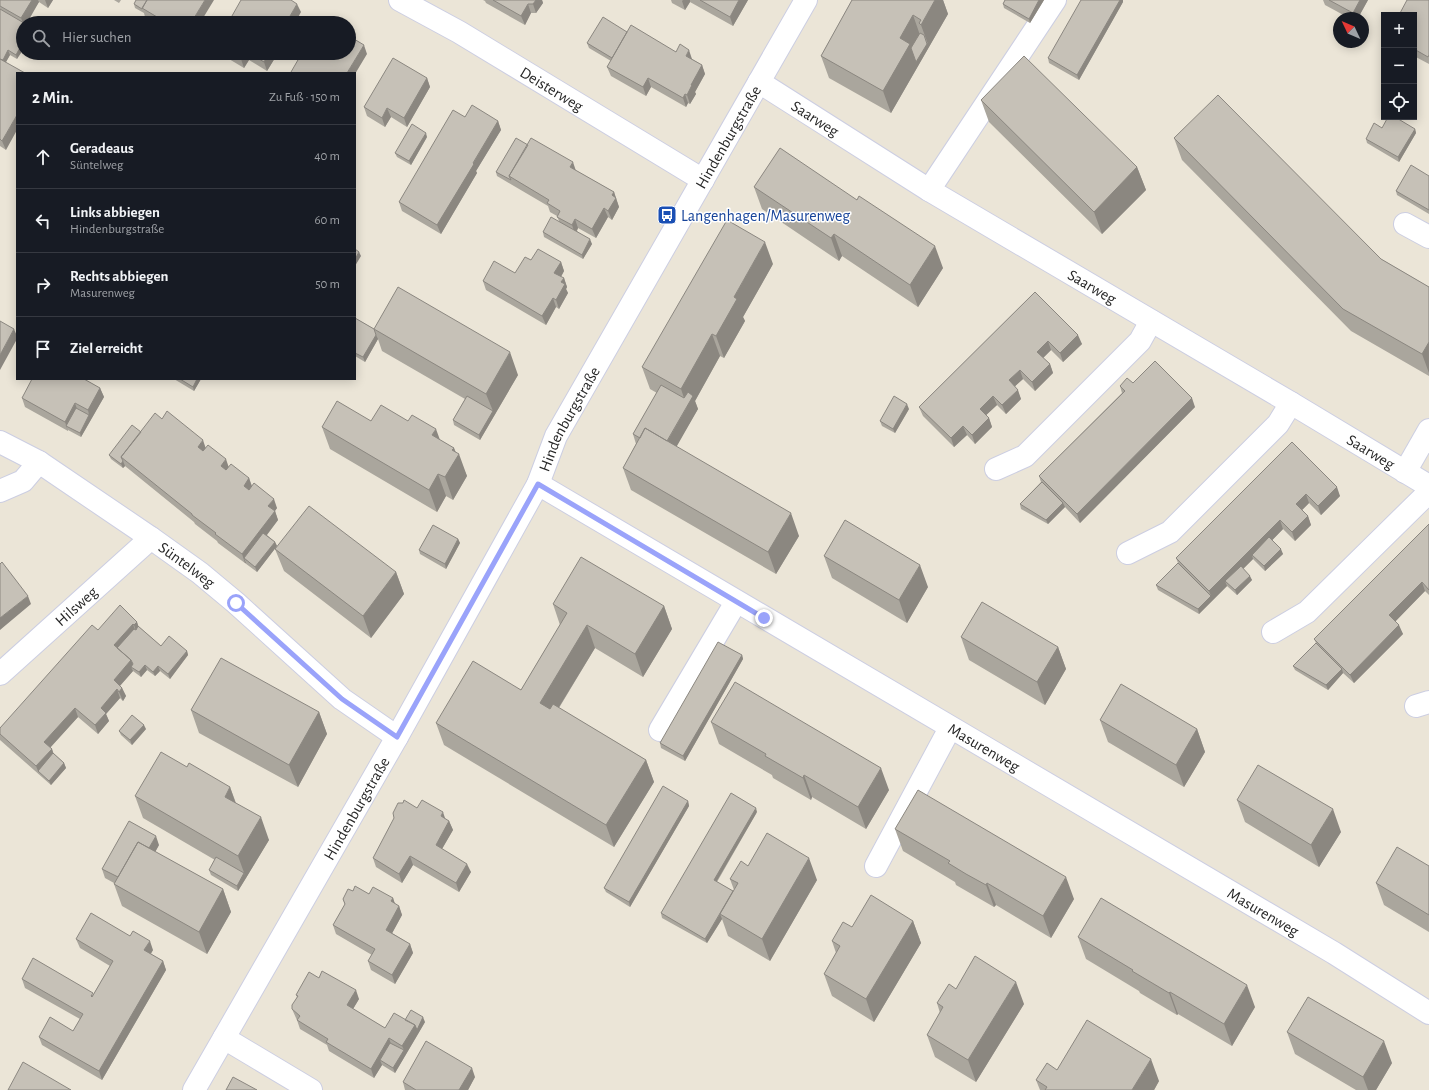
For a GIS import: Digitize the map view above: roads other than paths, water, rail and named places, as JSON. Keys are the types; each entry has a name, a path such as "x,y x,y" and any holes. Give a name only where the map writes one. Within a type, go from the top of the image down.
{"street":[{"name":"Deisterweg","path":"400,0 459,32 703,180"},
{"name":"Hindenburgstraße","path":"194,1090 397,737 538,484 556,436 806,0"},
{"path":"929,190 1055,0"},
{"name":"Saarweg","path":"759,82 929,190 1429,486"},
{"path":"1405,224 1429,237"},
{"path":"996,469 1025,456 1140,341 1151,321"},
{"path":"1128,553 1170,532 1278,424 1291,403"},
{"path":"1405,472 1429,430"},
{"name":"Süntelweg","path":"0,442 39,462 200,573 236,603 342,699 397,737"},
{"path":"0,491 23,481 39,462"},
{"name":"Masurenweg","path":"538,484 1334,953 1429,1013"},
{"path":"1273,632 1307,612 1429,492"},
{"name":"Hilsweg","path":"0,674 151,538"},
{"path":"660,730 736,602"},
{"path":"876,866 950,728"},
{"path":"224,1038 311,1090"}],"place":[{"name":"Langenhagen/Masurenweg","path":"667,215"}]}
